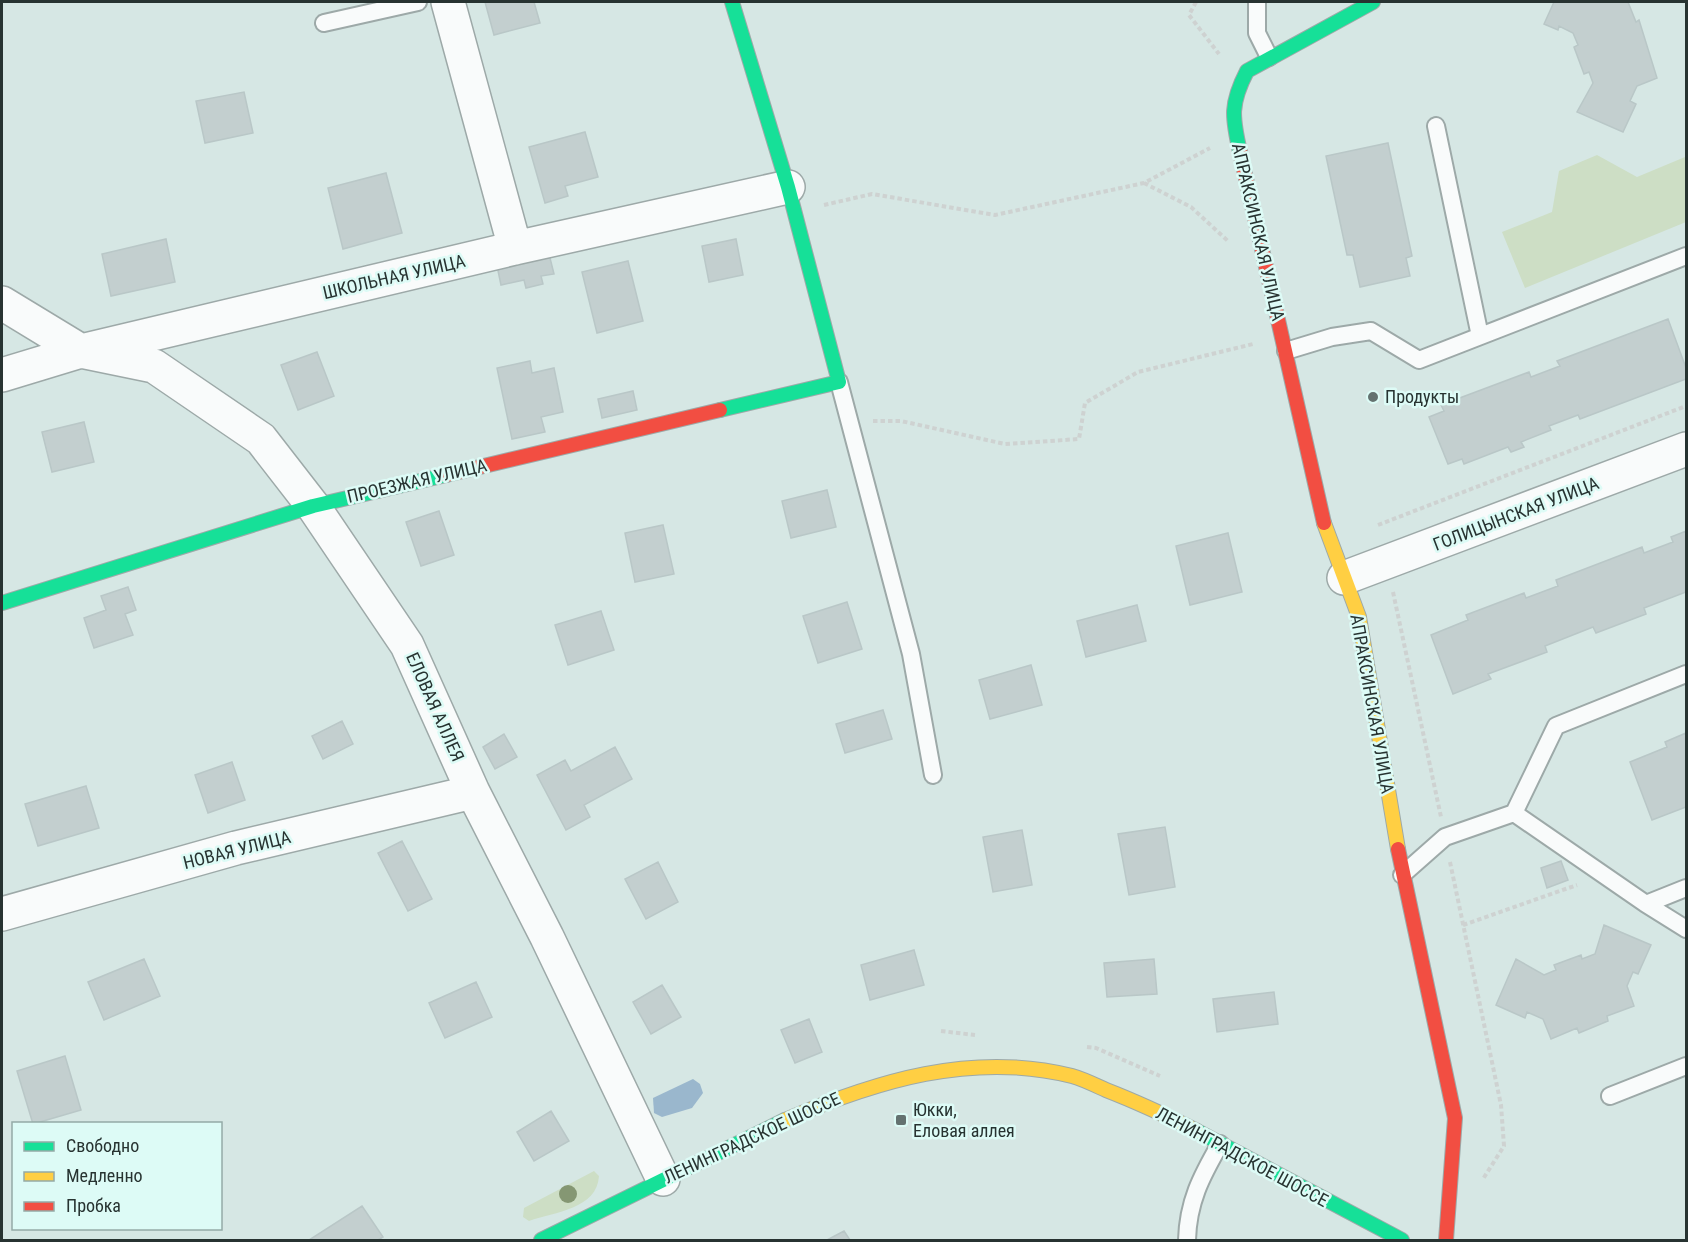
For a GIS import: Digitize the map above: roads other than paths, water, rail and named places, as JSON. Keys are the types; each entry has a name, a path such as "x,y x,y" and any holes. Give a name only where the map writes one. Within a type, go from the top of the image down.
{"street":[{"path":"448,2 515,248"},
{"path":"732,2 788,187 838,382"},
{"name":"АПРАКСИНСКАЯ УЛИЦА","path":"1373,2 1247,71 1236,92 1232,115 1236,141 1326,532 1359,617 1402,875 1455,1118 1446,1240"},
{"name":"ШКОЛЬНАЯ УЛИЦА","path":"2,375 81,351 515,248 788,187"},
{"path":"2,303 81,351"},
{"name":"ЕЛОВАЯ АЛЛЕЯ","path":"81,351 154,366 163,372 261,439 313,506 407,645 473,792 547,937 663,1179"},
{"name":"ПРОЕЗЖАЯ УЛИЦА","path":"2,603 313,506 838,382"},
{"name":"ГОЛИЦЫНСКАЯ УЛИЦА","path":"1344,578 1686,449"},
{"name":"НОВАЯ УЛИЦА","path":"2,914 236,848 473,792"},
{"name":"ЛЕНИНГРАДСКОЕ ШОССЕ","path":"541,1240 778,1123 834,1100 911,1076 941,1070 993,1066 1073,1076 1158,1111 1402,1240"}],"lane":[{"path":"324,23 418,2"},
{"path":"1257,2 1257,33 1269,57"},
{"path":"1437,126 1480,336"},
{"path":"1286,351 1332,337 1371,331 1419,360 1686,256"},
{"path":"838,382 911,654 933,775"},
{"path":"1402,875 1445,837 1514,813 1556,726 1686,674"},
{"path":"1514,813 1686,929"},
{"path":"1646,904 1686,888"},
{"path":"1610,1096 1686,1066"},
{"path":"1187,1240 1188,1216 1199,1182 1220,1144"},
{"path":"1364,1240 1366,1222"}],"water":[{"path":"693,1079 700,1084 703,1093 692,1108 662,1117 654,1113 653,1098"}],"place":[{"name":"Продукты","path":"1373,397"},
{"name":"Юкки, Еловая аллея","path":"901,1120"}]}
